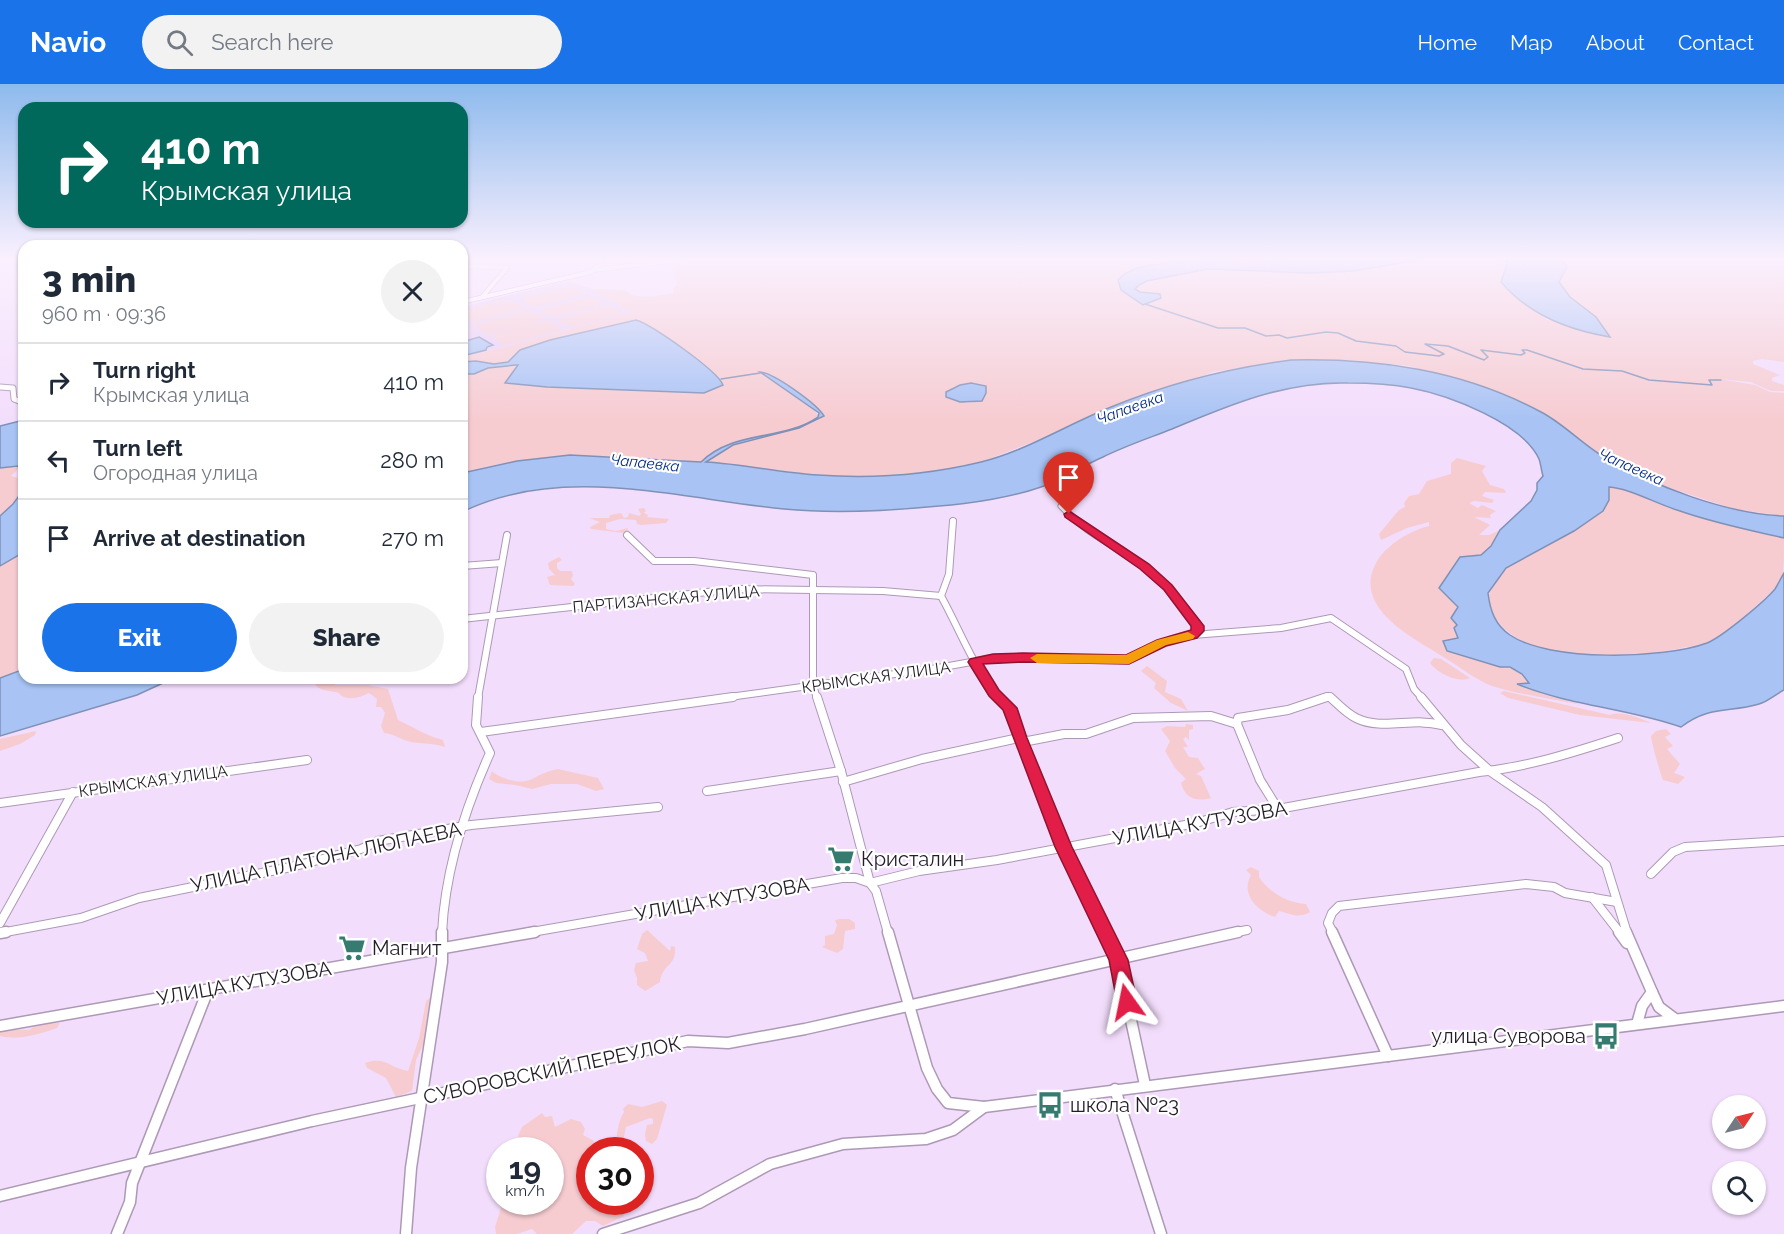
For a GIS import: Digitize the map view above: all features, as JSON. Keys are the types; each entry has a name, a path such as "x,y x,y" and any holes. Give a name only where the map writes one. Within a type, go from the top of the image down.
{"street":[{"path":"0,387 14,388 14,399 18,402"},
{"path":"1061,506 1073,519 1123,550 1168,587 1198,626 1193,635"},
{"path":"953,521 949,574 941,596 974,655 974,662 994,693 1009,708 1064,847 1118,960 1145,1085"},
{"path":"406,1234 411,1168 442,962 440,948 461,827 465,811 490,753 482,732 476,725 478,697 507,535"},
{"name":"ПАРТИЗАНСКАЯ УЛИЦА","path":"627,535 654,561 694,561 813,575 813,591"},
{"path":"468,566 502,563"},
{"name":"ПАРТИЗАНСКАЯ УЛИЦА","path":"468,619 735,590 882,591 941,596"},
{"path":"813,591 815,665 813,686 841,771 870,883 876,891 927,1068 937,1089 948,1103 984,1107 1784,1006"},
{"name":"КРЫМСКАЯ УЛИЦА","path":"482,732 813,686 993,658 1129,660 1162,642 1193,635 1281,628 1325,618 1338,621 1406,669 1414,689 1442,725"},
{"path":"1278,809 1260,780 1236,724 1238,718 1245,715 1288,710 1329,696 1360,720 1383,723 1431,722 1442,725 1491,772 1542,807 1606,865 1630,947 1659,1007 1675,1019"},
{"path":"843,782 922,759 1019,738 1028,741 1064,734 1086,734 1133,718 1211,716 1236,724"},
{"name":"УЛИЦА КУТУЗОВА","path":"0,1026 842,878 856,878 870,883 919,871 1196,823 1233,812 1278,809 1479,772 1491,772 1558,757 1618,738"},
{"name":"КРЫМСКАЯ УЛИЦА","path":"0,803 307,760"},
{"path":"707,791 841,771"},
{"path":"0,923 73,792"},
{"name":"УЛИЦА ПЛАТОНА ЛЮПАЕВА","path":"0,933 81,918 140,898 189,886 291,867 361,849 378,841 461,827 625,808 658,807"},
{"path":"1651,874 1673,852 1685,847 1784,841"},
{"path":"1388,1056 1328,923 1332,913 1339,906 1526,884 1554,887 1565,893 1617,902"},
{"path":"1592,897 1630,947"},
{"name":"СУВОРОВСКИЙ ПЕРЕУЛОК","path":"0,1196 421,1097 688,1041 728,1043 910,1006 918,1002 995,988 1246,930"},
{"path":"117,1234 130,1202 132,1183 208,990"},
{"path":"1637,1024 1642,1006 1652,992"},
{"path":"1115,1089 1161,1234"},
{"path":"603,1234 699,1203 770,1164 843,1144 926,1138 953,1130 984,1107"}],"shaded area":[{"path":"468,313 632,313 468,356"},
{"path":"468,313 511,313 473,322 468,320"},
{"path":"522,313 533,313 545,318 535,323 548,320 562,330 503,345 491,334 531,323 486,334 474,325"},
{"path":"544,313 571,313 553,317"},
{"path":"582,313 623,314 573,327 556,320"},
{"path":"631,313 1538,313 1546,319 1600,336 1598,323 1589,313 1784,313 1784,362 1762,359 1753,361 1753,364 1780,375 1772,378 1772,381 1784,385 1784,391 1771,391 1751,382 1720,379 1755,385 1770,392 1784,393 1784,516 1734,509 1667,487 1603,456 1542,412 1486,388 1409,366 1349,360 1291,360 1213,372 984,461 921,474 884,478 817,475 705,462 729,446 764,436 730,444 715,451 702,462 581,456 521,461 468,472 468,374 488,368 518,365 505,383 547,387 704,393 723,385 718,377 698,359 636,320 550,340 520,350 508,362 494,364 468,362 468,356","holes":["761,374 768,374 802,395 821,412 820,419 806,425 804,425 819,416 806,402","971,383 982,401 966,403 953,387"]},
{"path":"1457,458 1486,466 1482,471 1490,485 1504,489 1506,493 1485,492 1482,496 1494,500 1492,503 1474,501 1469,503 1478,508 1482,505 1496,511 1490,515 1491,518 1474,517 1490,525 1479,535 1489,535 1500,530 1491,546 1481,555 1458,607 1500,667 1517,671 1529,684 1519,684 1542,694 1582,705 1514,692 1480,680 1404,632 1380,609 1373,596 1371,581 1379,558 1398,540 1429,526 1429,522 1407,528 1381,540 1379,534 1399,510 1405,507 1404,503 1409,496 1419,494 1427,481 1451,474 1451,463"},
{"path":"18,466 11,476 18,478 18,497 0,516 0,468"},
{"path":"1609,487 1635,493 1706,519 1784,538 1781,580 1733,626 1715,639 1699,645 1661,652 1610,656 1582,655 1532,645 1511,634 1496,619 1490,605 1490,592 1496,580 1506,568 1574,531 1603,511"},
{"path":"644,508 647,517 669,519 666,523 641,525 637,524 636,520 620,519 606,523 606,529 616,531 628,528 627,533 591,529 590,527 600,522 589,518 609,518 610,515 621,513 624,518 628,517 629,513 639,516 641,514 638,509"},
{"path":"18,556 18,671 0,678 0,566"},
{"path":"559,557 562,560 557,563 557,568 560,571 572,571 571,579 575,584 573,586 550,585 547,577 555,575 549,569 548,563"},
{"path":"1434,658 1441,659 1470,678 1460,680 1443,674 1430,663"},
{"path":"1147,666 1167,681 1165,692 1181,699 1188,711 1171,703 1154,688 1156,683 1141,671"},
{"path":"316,684 367,685 388,689 398,720 443,740 445,747 411,742 384,733 381,726 385,713 381,707 376,707 377,699 369,693 351,698 319,688"},
{"path":"1504,691 1610,715 1625,714 1651,723 1580,715 1508,698 1500,693"},
{"path":"1186,724 1193,725 1193,729 1189,730 1189,740 1186,737 1183,739 1188,747 1183,747 1189,757 1198,758 1205,769 1196,774 1201,776 1211,798 1201,800 1185,793 1181,783 1186,779 1175,768 1165,751 1170,741 1161,729 1167,726 1185,727"},
{"path":"1666,729 1671,734 1665,737 1673,746 1667,749 1680,764 1674,773 1685,777 1678,784 1663,780 1651,739 1656,731"},
{"path":"36,731 35,735 20,744 0,751 0,739"},
{"path":"558,769 598,778 604,789 596,791 577,784 551,784 532,789 496,783 489,779 492,771 506,779 528,781"},
{"path":"1251,867 1259,871 1259,877 1263,883 1274,892 1292,902 1306,904 1310,912 1298,916 1279,911 1275,917 1263,911 1249,895 1248,882 1251,875 1246,870"},
{"path":"849,919 855,923 855,929 845,931 843,949 837,953 822,947 825,945 825,936 834,934 837,925 835,920"},
{"path":"647,930 670,951 671,946 675,947 675,953 672,962 663,972 660,982 645,991 637,985 634,970 636,963 648,961 645,953 637,949 642,934"},
{"path":"432,996 424,1043 416,1060 412,1091 396,1097 386,1078 367,1068 365,1063 378,1061 408,1071 419,1038 426,1001"},
{"path":"60,1023 57,1028 29,1036 14,1038 0,1036 0,1029 29,1030 37,1024"},
{"path":"662,1101 667,1105 657,1139 654,1142 654,1137 645,1137 647,1125 653,1124 653,1119 650,1118 626,1127 624,1137 617,1137 623,1109 628,1104 642,1107"},
{"path":"542,1113 545,1117 552,1116 555,1127 571,1119 581,1122 585,1129 583,1135 587,1137 576,1137 576,1215 624,1216 603,1226 595,1221 586,1221 572,1234 537,1234 532,1229 517,1234 496,1234 495,1227 499,1215 564,1215 564,1137 519,1137 522,1127"}],"water":[{"path":"1537,313 1590,313 1610,337 1579,330"},
{"path":"636,320 656,330 683,349 709,369 723,385 704,393 547,387 505,383 518,365 488,368 468,374 468,362 494,364 508,362 520,350 550,340"},
{"path":"479,337 493,345 487,347 486,350 468,354 468,340"},
{"name":"Чапаевка","path":"1291,360 1356,361 1388,364 1451,377 1481,386 1541,412 1604,457 1668,488 1738,510 1784,516 1784,538 1706,519 1626,490 1609,487 1609,500 1603,511 1574,531 1506,568 1488,593 1497,622 1510,635 1528,644 1578,654 1636,655 1707,643 1742,619 1770,595 1784,573 1784,690 1762,703 1711,712 1681,727 1537,691 1517,684 1529,683 1522,674 1510,667 1500,667 1447,651 1443,641 1458,638 1454,628 1457,625 1451,618 1458,607 1439,588 1460,557 1481,555 1491,546 1500,530 1531,501 1537,490 1537,483 1543,476 1539,459 1530,446 1501,423 1464,404 1411,388 1364,383 1325,383 1280,390 1236,403 1120,449 1057,481 1030,491 964,504 842,512 803,511 621,488 580,487 540,489 500,497 468,510 468,472 517,461 570,455 701,462 728,445 789,430 818,417 819,413 760,372 795,390 824,416 799,428 733,445 706,462 804,474 880,476 941,470 998,457 1133,398 1244,367"},
{"path":"971,383 986,386 986,393 982,401 960,402 946,397 946,392 960,385"},
{"path":"18,422 18,466 0,468 0,426"},
{"path":"18,497 18,556 0,566 0,516"},
{"path":"18,671 18,684 161,684 137,695 0,736 0,678"}],"waterway":[{"path":"1171,313 1218,328 1245,328 1266,336 1279,335 1287,338 1326,332 1338,333 1356,341 1396,346 1405,352 1439,356 1444,354 1425,344 1448,346 1484,360 1488,357 1481,350 1521,355 1525,353 1522,350 1527,350 1583,369 1622,371 1649,380 1712,385 1709,380 1721,380"},
{"path":"721,379 760,373"}],"slow traffic":[{"path":"1037,658 1129,660 1162,642 1188,636"}],"place":[{"name":"Кристалин","path":"841,859"},
{"name":"Магнит","path":"352,948"},
{"name":"улица Суворова","path":"1606,1036"},
{"name":"школа №23","path":"1050,1105"}],"route":[{"path":"1069,514 1078,523 1123,550 1168,587 1198,626 1193,635 1162,642 1129,660 1023,657 993,658 974,662 994,693 1009,708 1064,847 1118,960 1127,1002"}]}
